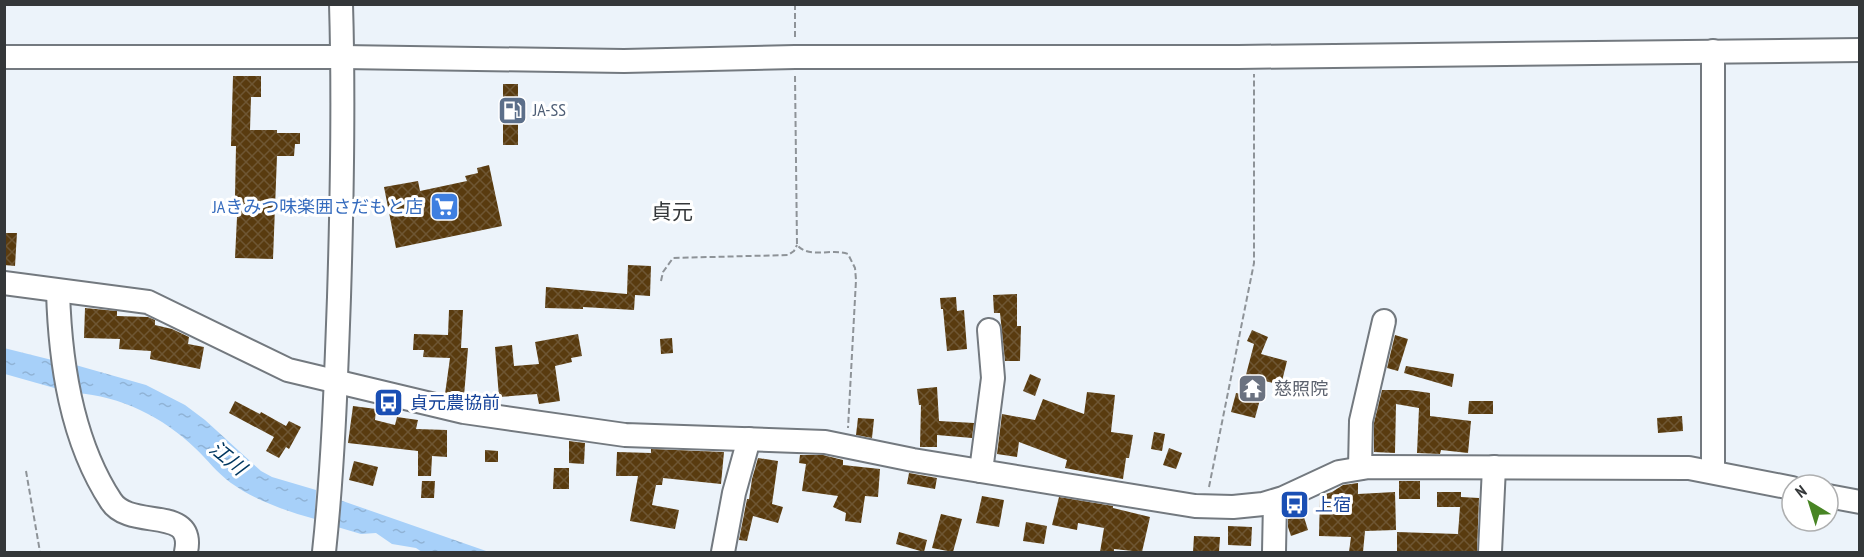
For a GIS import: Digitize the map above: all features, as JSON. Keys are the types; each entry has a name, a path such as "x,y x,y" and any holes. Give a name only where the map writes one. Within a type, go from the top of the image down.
{"street":[{"path":"324,547 336,381 343,57 341,4"},
{"path":"4,57 343,57 624,61 795,57 1254,57 1860,50"},
{"path":"1713,51 1713,471"},
{"path":"4,284 148,302 288,370 464,412 625,435 825,442 981,471 1205,506 1233,507 1263,504 1275,501 1339,472 1360,468 1689,468 1780,485"},
{"path":"58,291 60,336 71,400 82,443 117,510 130,516 179,525 185,533 186,552"},
{"path":"1360,468 1361,421 1384,321"},
{"path":"981,471 993,378 989,330"},
{"path":"723,552 734,493 749,439"},
{"path":"1490,552 1494,467"},
{"path":"1840,498 1860,502"},
{"path":"1274,552 1275,501"}],"path":[{"path":"661,281 663,272 673,258 788,255 797,245 795,4"},
{"path":"1205,506 1254,263 1254,57"},
{"path":"797,245 810,252 840,251 848,254 855,268 847,446"},
{"path":"26,471 39,552"}],"water":[{"path":"4,348 60,362 65,391 5,374"},
{"name":"江川","path":"72,364 146,385 185,405 261,471 272,477 316,490 315,519 272,505 231,483 183,437 140,410 109,398 76,393"},
{"path":"334,498 489,552 422,552 416,548 392,544 376,533 361,534 334,526"}],"building":[{"path":"233,76 261,76 261,97 251,97 250,130 300,133 300,144 295,144 294,156 277,156 273,259 235,258 238,197 235,197 236,146 231,146"},
{"path":"503,84 518,84 518,145 503,145"},
{"path":"489,165 502,226 396,248 384,187 418,181 420,191 467,181 465,176 478,173 477,168"},
{"path":"4,233 17,233 15,266 4,265"},
{"path":"628,265 651,266 650,296 635,295 634,310 583,307 583,309 545,308 546,287 627,294"},
{"path":"1017,294 1017,326 1021,326 1020,361 1005,361 1000,313 994,313 993,295"},
{"path":"956,297 957,311 964,310 967,349 947,351 940,298"},
{"path":"85,308 117,311 117,316 148,317 155,320 155,325 172,329 189,337 188,344 204,347 200,369 150,359 151,351 119,349 120,339 84,338"},
{"path":"449,310 463,310 461,348 468,348 464,396 445,394 450,358 423,357 424,350 413,350 414,334 448,335"},
{"name":"慈照院","path":"1252,330 1268,337 1261,354 1287,361 1281,385 1265,381 1255,418 1231,412 1236,393 1241,394 1254,344 1247,341"},
{"path":"578,334 582,356 571,358 572,362 555,366 560,401 539,404 537,394 499,397 495,347 512,345 514,366 539,364 535,342"},
{"path":"1395,335 1408,339 1398,371 1387,368"},
{"path":"672,338 673,353 661,354 660,339"},
{"path":"1406,366 1454,374 1452,387 1404,373"},
{"path":"1030,374 1041,379 1035,396 1023,391"},
{"path":"937,387 939,421 974,423 972,438 937,435 937,447 920,447 921,405 919,405 917,389"},
{"path":"1382,390 1430,393 1430,416 1471,421 1468,453 1441,450 1440,454 1417,453 1419,408 1396,404 1395,453 1374,452 1374,423"},
{"path":"1087,392 1115,395 1111,432 1133,435 1123,479 1065,468 1067,460 1019,442 1017,457 997,454 1002,414 1035,420 1043,399 1084,414"},
{"path":"235,401 286,426 289,421 301,427 289,449 286,447 279,458 266,451 274,437 229,413"},
{"path":"1469,401 1493,401 1493,414 1468,414"},
{"path":"353,406 376,409 375,420 395,425 397,417 418,420 416,429 447,430 447,457 432,456 431,476 418,476 418,451 348,443"},
{"path":"1682,416 1683,431 1658,433 1657,418"},
{"path":"858,418 874,419 872,438 856,435"},
{"path":"1154,432 1165,434 1162,451 1151,449"},
{"path":"569,441 585,443 584,464 569,463"},
{"path":"1169,448 1182,453 1176,469 1163,465"},
{"path":"651,449 724,452 721,484 663,478 662,485 656,485 652,505 679,510 675,529 630,521 638,476 616,476 617,452 651,453"},
{"path":"485,450 498,451 498,462 485,462"},
{"path":"800,455 823,455 843,460 843,465 880,469 878,497 865,496 861,523 845,521 846,513 833,507 838,496 802,491 806,464 799,463"},
{"path":"758,458 778,461 772,504 783,507 778,523 753,516 747,541 739,540 747,499 749,499"},
{"path":"354,461 378,467 373,486 349,480"},
{"path":"554,468 569,468 569,489 553,489"},
{"path":"909,473 937,478 935,489 907,484"},
{"path":"422,481 435,481 434,498 421,498"},
{"path":"1399,481 1420,481 1420,499 1399,499"},
{"path":"1358,483 1358,494 1395,492 1396,530 1365,531 1363,552 1349,552 1351,537 1319,536 1320,496 1343,485"},
{"path":"1437,492 1461,492 1461,497 1479,498 1477,552 1397,552 1397,532 1458,534 1460,507 1437,507"},
{"path":"982,496 1004,500 999,527 976,523"},
{"path":"1059,497 1113,506 1113,508 1150,517 1142,552 1114,549 1114,552 1100,552 1104,528 1078,523 1077,530 1052,525"},
{"path":"941,514 962,519 953,552 932,548"},
{"path":"1303,514 1308,530 1291,536 1288,519"},
{"path":"1026,522 1047,526 1044,544 1023,541"},
{"path":"1228,526 1252,527 1251,546 1228,545"},
{"path":"899,532 927,540 924,552 896,544"},
{"path":"1194,536 1220,537 1219,552 1193,552"}],"place":[{"name":"JA-SS","path":"512,110"},
{"name":"JAきみつ味楽囲さだもと店","path":"444,207"},
{"name":"慈照院","path":"1253,389"},
{"name":"貞元農協前","path":"389,403"},
{"name":"上宿","path":"1294,505"}],"district":[{"name":"貞元","path":"672,212"}]}
